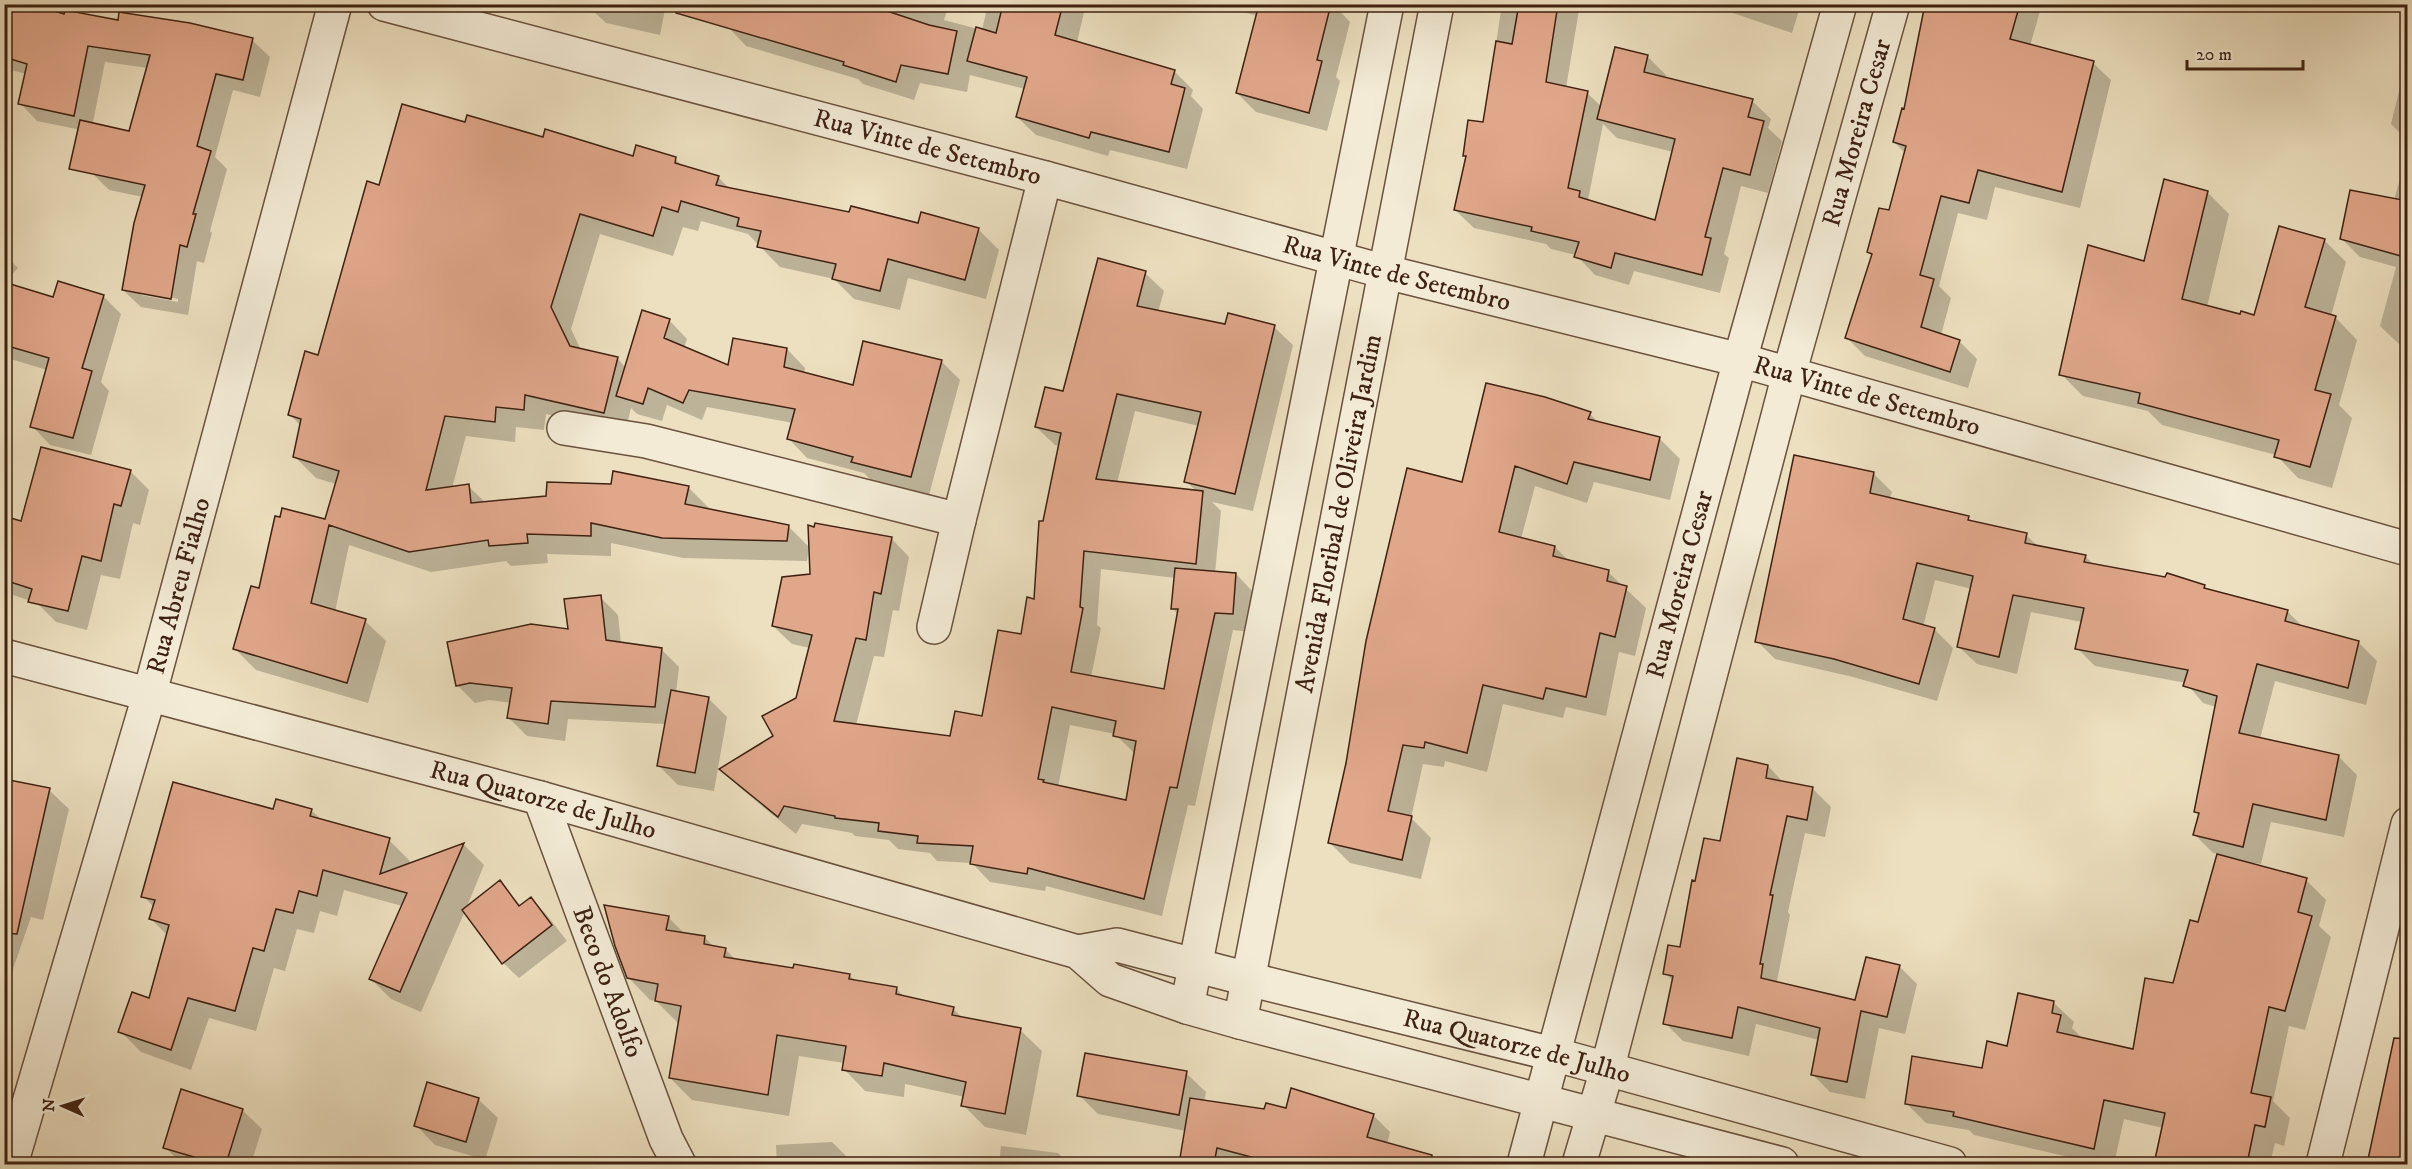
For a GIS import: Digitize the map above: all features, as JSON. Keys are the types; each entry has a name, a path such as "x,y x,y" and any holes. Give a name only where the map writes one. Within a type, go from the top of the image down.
{"street":[{"name":"Rua Abreu Fialho","path":"11,1164 149,696 335,4"},
{"name":"Rua Vinte de Setembro","path":"384,4 1045,178 1336,259 1740,360 2408,549"},
{"name":"Avenida Floribal de Oliveira Jardim","path":"1187,1007 1388,4"},
{"name":"Avenida Floribal de Oliveira Jardim","path":"1240,1022 1437,4"},
{"name":"Rua Moreira Cesar","path":"1524,1164 1740,360 1840,4"},
{"name":"Rua Moreira Cesar","path":"1578,1164 1607,1070 1789,374 1893,4"},
{"path":"934,627 1045,178"},
{"path":"564,428 646,441 959,520"},
{"path":"1266,612 1318,624"},
{"name":"Rua Quatorze de Julho","path":"4,656 540,798 1078,952 1110,980 1187,1007 1782,1164"},
{"name":"Beco do Adolfo","path":"540,798 666,1139 679,1164"},
{"path":"2323,1164 2408,824"},
{"name":"Rua Quatorze de Julho","path":"1078,952 1117,945 1553,1054 1950,1164"},
{"path":"1428,1071 1442,1027"},
{"path":"1793,1164 1805,1124"}],"building":[{"path":"4,4 32,4 64,14 65,10 118,20 119,12 190,23 253,38 243,80 216,74 197,146 211,151 193,214 196,214 187,247 180,245 171,299 122,290 134,223 145,185 69,169 80,120 129,131 150,55 88,46 74,116 18,104 27,64 4,57"},
{"path":"677,4 866,4 929,25 957,31 948,74 901,65 896,82 843,65 844,62 676,13"},
{"path":"1003,4 1063,4 1055,35 1175,70 1171,84 1185,88 1169,152 1091,132 1089,138 1016,117 1027,77 967,61 976,27 996,33"},
{"path":"1259,4 1331,4 1317,60 1322,61 1309,113 1236,93"},
{"path":"1519,4 1558,4 1546,82 1588,91 1568,188 1580,191 1579,197 1655,220 1675,139 1597,119 1615,47 1648,55 1644,72 1753,99 1748,117 1764,121 1750,175 1723,168 1705,237 1711,238 1702,275 1615,253 1611,268 1574,257 1579,242 1531,231 1532,227 1454,210 1466,156 1463,156 1468,120 1483,122 1496,41 1512,44"},
{"path":"1925,4 2020,4 2010,39 2094,61 2062,192 1978,170 1969,203 1941,196 1920,275 1934,279 1921,327 1960,340 1950,372 1845,338 1872,254 1867,252 1879,208 1889,210 1906,146 1893,142 1902,108 1904,109"},
{"path":"402,104 465,122 467,115 543,137 545,129 633,156 636,145 676,157 675,163 719,176 716,185 849,212 851,206 918,223 921,212 979,228 965,280 888,259 880,291 832,279 836,264 757,247 761,231 737,226 739,218 681,201 678,212 662,207 653,236 580,214 551,307 570,346 618,357 604,413 525,395 524,410 496,407 495,422 445,416 426,490 469,484 471,503 546,496 547,482 611,484 613,471 689,486 685,504 789,525 787,541 662,538 591,523 591,536 527,534 528,543 489,546 488,540 409,552 329,525 311,603 366,619 347,683 233,649 251,586 259,588 275,516 280,517 282,508 325,519 339,471 293,457 301,419 288,415 305,351 318,355 367,181 379,185"},
{"path":"2164,179 2208,191 2182,299 2240,314 2241,311 2254,315 2279,226 2325,239 2305,307 2336,316 2315,390 2331,394 2310,467 2274,457 2279,440 2138,403 2140,393 2059,375 2088,245 2144,261"},
{"path":"2350,190 2408,201 2408,258 2340,239"},
{"path":"1098,258 1146,271 1137,306 1225,324 1228,313 1275,325 1235,494 1184,482 1201,412 1117,394 1096,479 1203,491 1196,564 1084,551 1080,607 1083,608 1071,672 1164,689 1178,609 1171,609 1175,568 1236,573 1233,614 1215,613 1177,788 1170,787 1144,899 1028,868 1027,874 970,864 973,846 917,843 918,836 878,831 879,823 835,818 835,816 784,806 778,817 719,769 773,736 762,716 796,698 812,635 772,626 782,577 810,574 808,525 814,527 815,523 892,537 881,594 874,592 866,640 856,638 834,721 950,736 955,711 982,716 998,630 1021,634 1027,597 1034,599 1039,521 1043,521 1061,433 1035,427 1045,387 1063,391","holes":["1052,707 1116,721 1113,736 1136,741 1126,800 1038,779"]},
{"path":"58,281 104,295 82,368 92,371 73,438 30,427 49,358 4,345 4,282 53,297"},
{"path":"642,310 670,319 664,338 728,365 733,338 787,348 784,367 853,385 863,341 942,360 911,477 851,462 853,457 787,439 795,409 689,390 683,403 648,388 643,404 616,396"},
{"path":"1486,383 1545,397 1591,412 1588,419 1660,437 1650,480 1574,462 1567,484 1515,466 1499,532 1555,546 1553,556 1609,570 1607,581 1627,586 1615,637 1600,633 1586,697 1546,688 1543,699 1483,685 1467,753 1425,742 1424,748 1403,745 1388,811 1412,816 1402,860 1328,843 1346,763 1366,641 1407,468 1462,482"},
{"path":"41,447 131,470 121,506 114,504 101,561 82,556 68,611 28,602 32,589 4,580 4,516 21,521"},
{"path":"1794,455 1874,472 1870,493 1969,516 1968,520 2027,533 2025,543 2086,555 2084,562 2165,577 2167,573 2205,585 2204,588 2288,610 2285,621 2359,641 2348,688 2257,664 2239,733 2339,755 2326,820 2253,804 2243,847 2193,835 2199,813 2194,812 2217,696 2183,686 2188,670 2075,649 2084,608 2013,595 1999,657 1957,647 1973,576 1917,563 1903,619 1935,628 1919,684 1834,659 1755,642"},
{"path":"601,595 606,640 662,648 655,707 551,701 548,724 507,718 512,688 470,683 456,686 447,642 531,624 568,629 564,599"},
{"path":"671,690 709,697 695,773 657,766"},
{"path":"1737,758 1768,765 1766,778 1813,787 1807,820 1787,816 1770,895 1773,895 1760,964 1763,964 1761,978 1855,1000 1866,957 1900,965 1887,1017 1861,1011 1847,1082 1811,1075 1820,1028 1738,1007 1732,1038 1663,1024 1673,976 1663,974 1668,945 1680,947 1692,880 1695,881 1704,838 1720,841"},
{"path":"4,779 50,788 17,934 4,933"},
{"path":"173,782 273,809 276,799 312,809 310,816 390,838 380,874 464,843 400,992 369,979 407,893 323,870 317,896 299,891 293,913 276,909 264,951 253,948 235,1011 188,998 171,1050 118,1032 132,992 149,998 169,925 149,919 155,900 141,897"},
{"path":"2217,854 2307,878 2298,912 2312,916 2285,1011 2269,1007 2251,1093 2271,1097 2265,1127 2255,1125 2247,1164 2154,1164 2165,1113 2104,1100 2094,1149 1953,1116 1954,1112 1905,1104 1912,1056 1982,1068 1987,1041 2007,1046 2018,993 2054,1001 2052,1013 2061,1015 2057,1032 2133,1049 2145,978 2173,983 2190,920 2198,922"},
{"path":"500,880 519,906 531,897 552,925 502,964 462,910"},
{"path":"604,905 669,916 666,930 705,936 704,944 726,948 724,957 793,968 794,964 850,974 849,979 897,987 896,994 954,1007 952,1015 1021,1028 1005,1114 961,1106 966,1082 884,1063 882,1076 842,1070 846,1046 777,1035 768,1095 669,1078 681,1006 655,1001 658,984 627,978 615,946"},
{"path":"2394,1038 2408,1039 2408,1164 2367,1164"},
{"path":"1085,1053 1187,1071 1179,1115 1077,1096"},
{"path":"427,1082 479,1098 466,1142 414,1126"},
{"path":"1291,1088 1374,1114 1367,1137 1432,1155 1431,1164 1278,1164 1217,1148 1214,1164 1179,1164 1190,1098 1264,1109 1266,1103 1286,1108"},
{"path":"181,1089 243,1109 226,1164 218,1164 163,1148"}]}
